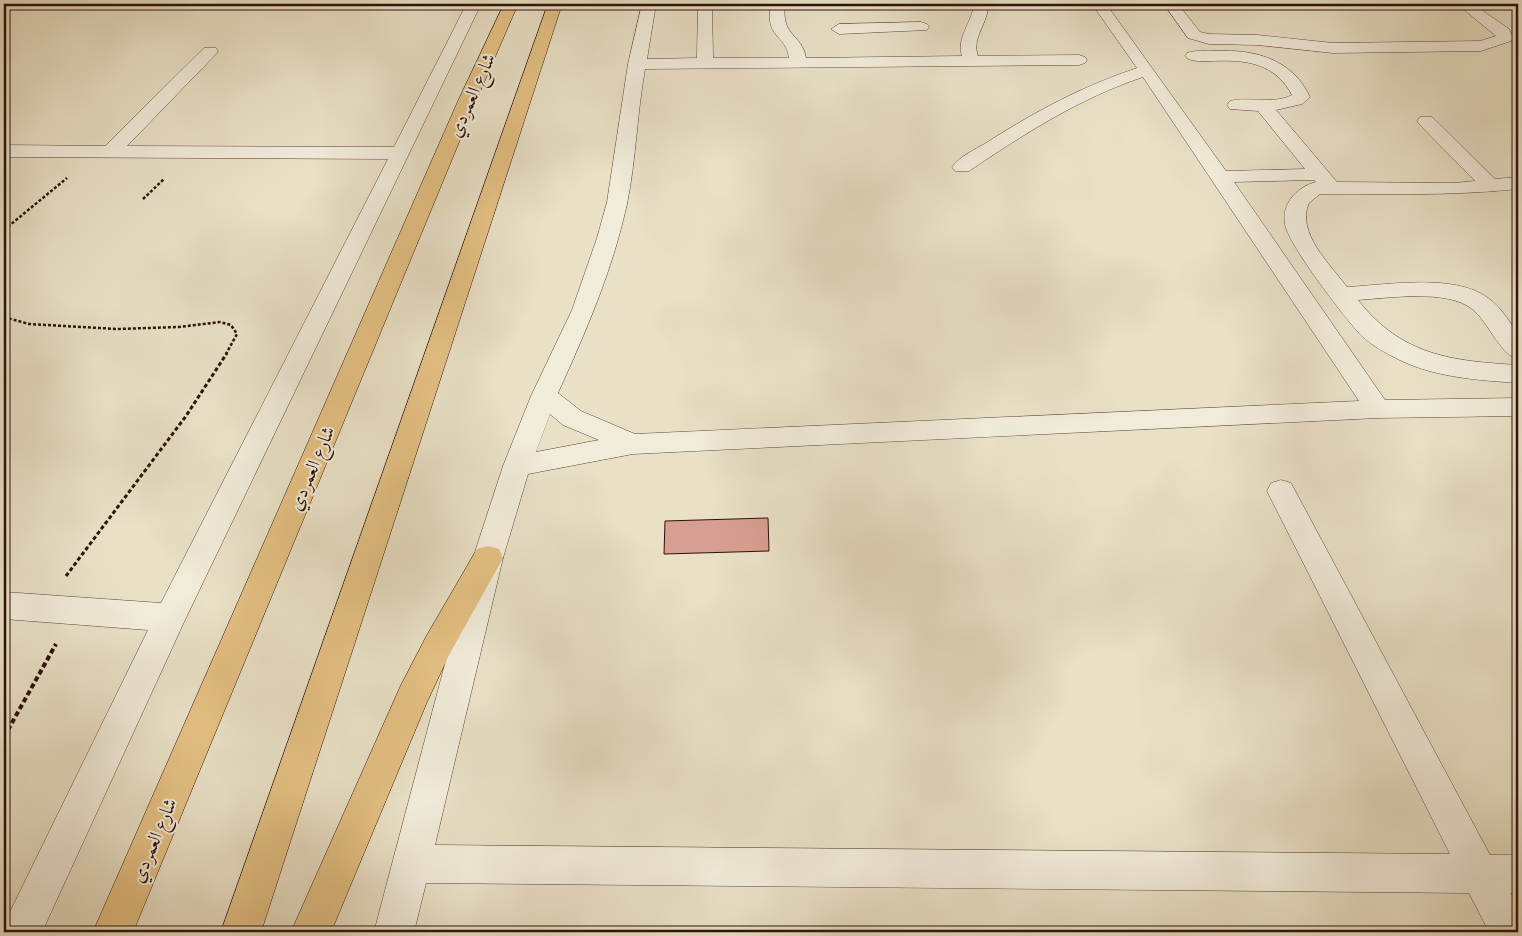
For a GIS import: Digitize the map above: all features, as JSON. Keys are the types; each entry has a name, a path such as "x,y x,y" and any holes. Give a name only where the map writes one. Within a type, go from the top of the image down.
{"main road":[{"name":"شارع العمردي","path":"113,932 460,119 511,4"},
{"path":"240,932 555,4"},
{"path":"311,932 412,696 488,558"}],"street":[{"path":"4,6 14,4"},
{"path":"21,932 170,618 474,5 428,4"},
{"path":"394,932 488,558 517,466 544,396 584,310 608,238 617,202 636,64 649,4"},
{"path":"705,4 705,63"},
{"path":"778,4 776,23 782,34 796,50 798,62"},
{"path":"971,60 967,52 968,38 980,17 981,4"},
{"path":"1099,4 1148,70 1378,409"},
{"path":"1170,4 1194,35 1209,40 1257,40 1342,48 1481,46 1505,38 1503,32 1464,4"},
{"path":"839,29 921,27"},
{"path":"880,28 886,60"},
{"path":"105,152 210,51"},
{"path":"1193,56 1244,56 1262,59 1276,66 1301,97 1292,102 1236,105"},
{"path":"636,64 886,60 1080,60"},
{"path":"962,167 1007,137 1075,98 1113,80 1148,70"},
{"path":"1262,104 1325,180"},
{"path":"1426,121 1492,187"},
{"path":"4,151 400,153"},
{"path":"1220,177 1325,180 1454,189 1492,187 1518,183"},
{"path":"1325,180 1306,192 1299,200 1296,209 1295,226 1365,325 1382,339 1403,352 1429,362 1455,368 1518,374"},
{"path":"1342,294 1444,290 1462,294 1483,306 1518,351"},
{"path":"544,396 572,418 633,444"},
{"path":"517,466 633,444 1378,409 1518,407"},
{"path":"1281,491 1510,932"},
{"path":"4,605 170,618"},
{"path":"410,864 1518,874"}],"path":[{"path":"4,230 105,152"},
{"path":"4,317 18,323 86,328 163,328 220,322 229,324 238,334 186,416 42,608"},
{"path":"4,737 75,611"}],"building":[{"path":"768,518 769,551 664,554 665,521"}]}
